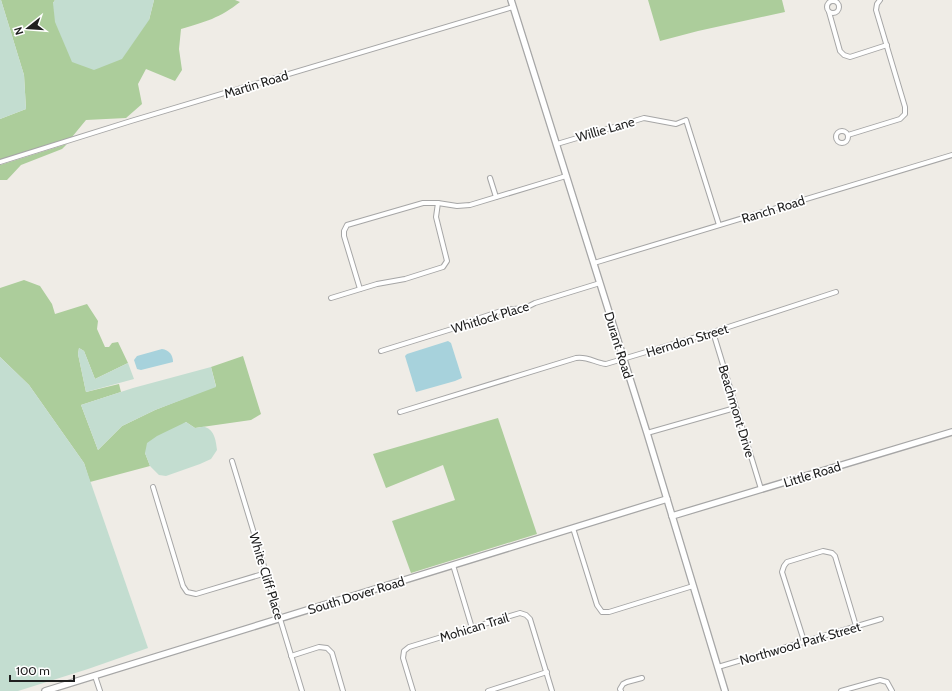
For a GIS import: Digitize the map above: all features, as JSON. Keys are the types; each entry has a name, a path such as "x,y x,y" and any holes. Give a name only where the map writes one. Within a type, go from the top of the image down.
{"street":[{"name":"Durant Road","path":"511,0 647,433 725,691"},
{"path":"848,135 900,119 905,114 906,107 876,10 877,4 880,0"},
{"name":"Martin Road","path":"0,162 131,121 513,7"},
{"path":"829,12 840,51 844,55 850,56 887,46"},
{"name":"Willie Lane","path":"557,144 644,118 676,124 686,120 719,225"},
{"name":"Ranch Road","path":"594,263 952,155"},
{"path":"360,289 344,236 345,227 423,203 464,206 566,176"},
{"path":"490,178 496,197"},
{"path":"331,298 377,284 405,279 443,267 447,261 436,217 438,203"},
{"name":"Whitlock Place","path":"381,351 454,328 504,310 525,308 535,303 600,283"},
{"name":"Herndon Street","path":"400,412 576,358 589,358 598,363 606,364 713,332 836,292"},
{"name":"Beachmont Drive","path":"713,332 761,489"},
{"path":"647,433 735,408"},
{"name":"Little Road","path":"672,516 952,432"},
{"name":"White Cliff Place","path":"232,461 302,691"},
{"path":"153,487 183,586 187,592 196,594 266,573"},
{"name":"South Dover Road","path":"45,691 667,499"},
{"path":"573,528 597,605 602,612 610,612 693,586"},
{"path":"804,642 782,569 788,562 823,551 832,553 835,556 856,626"},
{"path":"453,565 472,628"},
{"name":"Mohican Trail","path":"413,691 403,658 404,651 409,647 520,613 526,615 530,619 552,691"},
{"name":"Northwood Park Street","path":"718,667 881,619"},
{"path":"291,656 318,648 328,648 332,653 343,691"},
{"path":"488,691 546,672"},
{"path":"95,676 100,691"},
{"path":"621,691 620,689 623,684 642,678"},
{"path":"842,691 880,680 887,682 892,691"}],"green space":[{"path":"0,0 24,75 26,109 0,119"},
{"path":"1,0 55,0 53,3 149,20 154,0 235,0 240,2 226,12 212,19 181,29 179,49 182,70 175,81 146,69 138,84 142,104 126,118 86,120 72,137 0,160 0,119 26,109 24,75"},
{"path":"55,0 154,0 149,20 122,59 94,70 72,62 55,22 53,3"},
{"path":"648,0 782,0 785,12 660,41"},
{"path":"67,144 62,149 21,165 7,180 0,180 0,165"},
{"path":"24,280 40,286 52,304 55,314 87,304 98,321 97,329 105,347 109,347 112,343 118,342 128,363 95,379 84,351 79,348 78,354 86,392 119,384 121,392 81,405 98,450 122,426 155,410 216,386 211,367 243,356 261,414 251,420 195,428 186,422 145,453 150,466 90,482 84,463 29,385 0,357 0,288"},
{"path":"79,348 84,351 95,379 128,363 134,379 86,392 78,354"},
{"path":"0,357 29,385 84,463 148,648 18,691 0,691"},
{"path":"211,367 216,387 155,410 122,426 98,450 81,405 133,388"},
{"path":"498,418 537,534 411,573 392,521 455,500 443,465 386,488 373,454"},
{"path":"186,422 195,428 204,427 211,431 213,433 217,450 211,459 200,464 166,476 159,475 150,466 145,453 147,443 157,436"}],"water":[{"path":"448,341 451,343 462,378 416,392 405,356 407,354"},
{"path":"162,349 167,350 170,353 173,362 141,370 137,369 134,360 137,356"}]}
